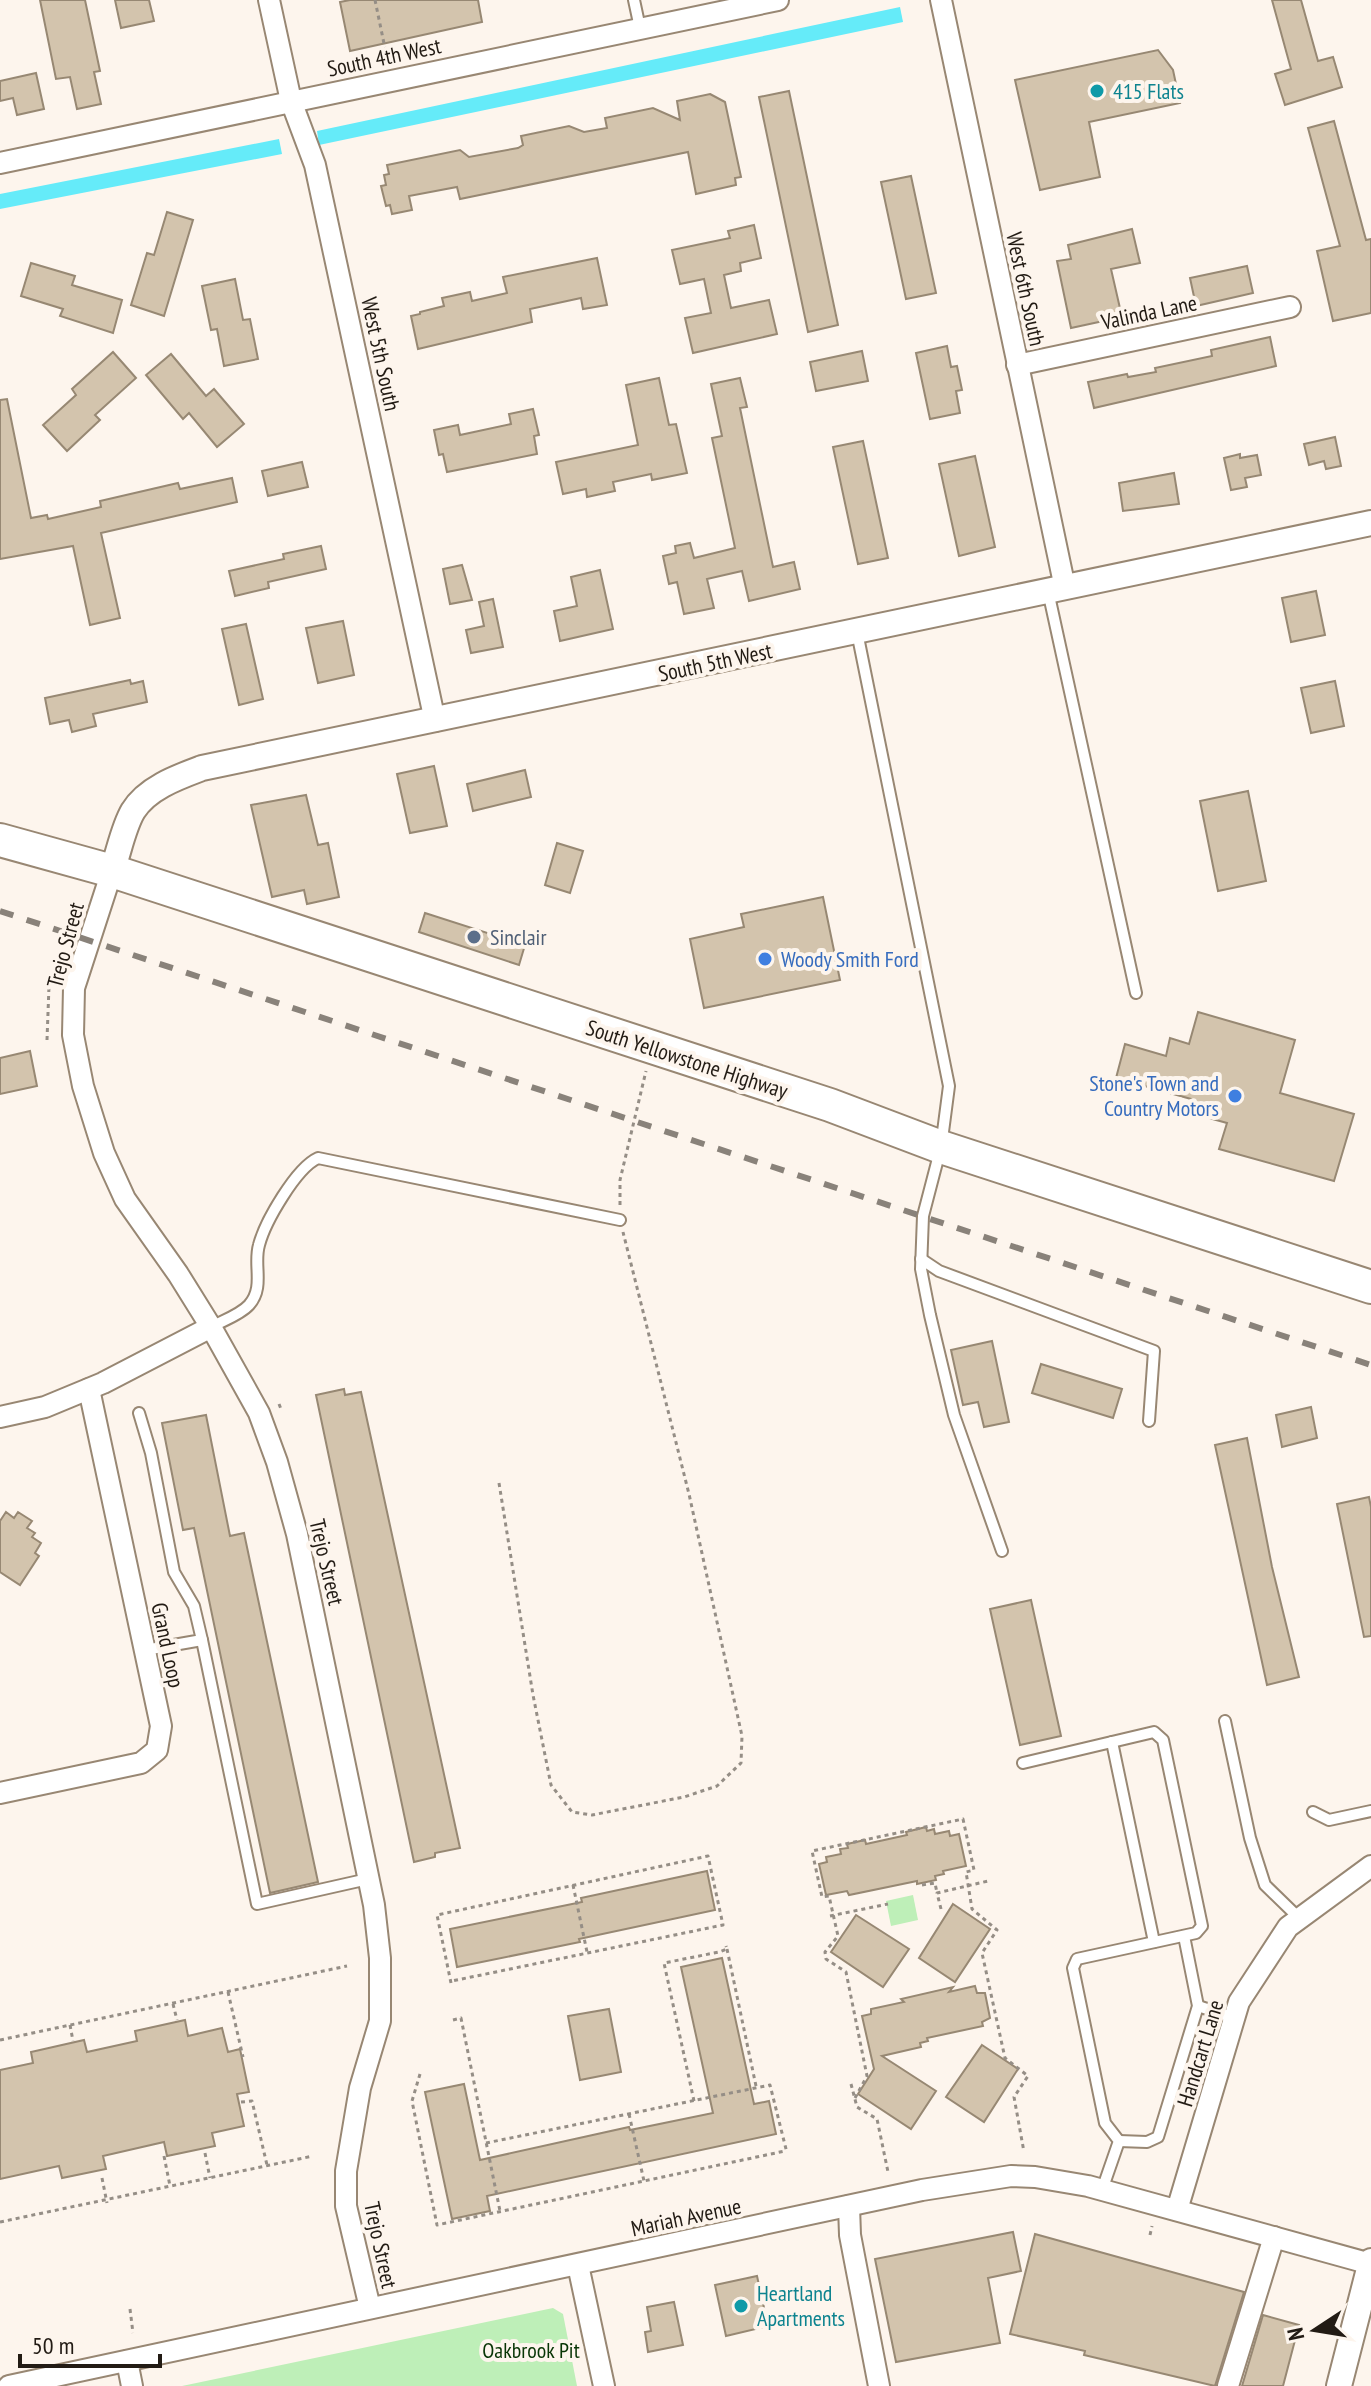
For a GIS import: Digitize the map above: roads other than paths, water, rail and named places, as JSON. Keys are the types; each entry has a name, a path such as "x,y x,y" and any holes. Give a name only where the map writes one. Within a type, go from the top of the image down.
{"main road":[{"name":"South Yellowstone Highway","path":"0,840 112,871 830,1105 941,1147 1371,1287"}],"street":[{"name":"West 5th South","path":"269,0 291,101 318,178 435,721"},
{"name":"South 4th West","path":"0,163 778,0"},
{"name":"West 6th South","path":"941,0 1017,365 1056,590"},
{"name":"Valinda Lane","path":"1017,365 1290,307"},
{"name":"South 5th West","path":"112,871 134,810 149,795 175,778 202,768 1371,523"},
{"name":"Trejo Street","path":"112,871 74,988 73,1035 83,1086 104,1153 125,1199 211,1327 259,1413 277,1462 297,1534 368,1879 380,1958 380,2021 360,2088 346,2179 346,2206 370,2308"},
{"path":"0,1417 45,1407 89,1389 211,1327"},
{"name":"Grand Loop","path":"0,1793 141,1763 157,1750 161,1726 89,1389"},
{"name":"Handcart Lane","path":"1177,2210 1239,2002 1288,1927 1371,1866"},
{"name":"Mariah Avenue","path":"9,2386 922,2190 1011,2176 1035,2177 1102,2190 1371,2263"},
{"path":"849,2206 850,2235 879,2386"},
{"path":"1228,2386 1274,2237"},
{"path":"1339,2386 1371,2263"},
{"path":"578,2265 604,2386"},
{"path":"127,2361 132,2386"}],"lane":[{"path":"634,0 640,28"},
{"path":"1056,590 1136,993"},
{"path":"857,632 949,1086 941,1147 923,1216 921,1259 930,1315 954,1415 1002,1551"},
{"path":"211,1327 247,1307 254,1297 259,1284 257,1248 268,1223 307,1165 318,1158 620,1220"},
{"path":"921,1259 939,1271 1154,1351 1149,1421"},
{"path":"139,1413 151,1453 174,1572 194,1606 257,1904 368,1879"},
{"path":"145,1650 202,1640"},
{"path":"1225,1721 1250,1838 1265,1885 1299,1918"},
{"path":"1023,1763 1154,1732 1163,1740 1202,1926 1196,1933 1077,1959 1073,1968 1105,2123 1119,2141"},
{"path":"1112,1742 1154,1942"},
{"path":"1313,1812 1329,1820 1371,1811"},
{"path":"1119,2141 1147,2142 1158,2137 1198,2006 1184,1936"},
{"path":"1198,2006 1234,2018"},
{"path":"1102,2190 1119,2141"}],"water":[{"path":"900,7 903,22 319,145 317,131"},
{"path":"279,139 282,154 0,209 0,194"}],"railway":[{"path":"0,911 1371,1365"}],"place":[{"name":"415 Flats","path":"1097,91"},
{"name":"Sinclair","path":"474,937"},
{"name":"Woody Smith Ford","path":"765,959"},
{"name":"Stone's Town and Country Motors","path":"1235,1096"},
{"name":"Heartland Apartments","path":"741,2306"}],"park label":[{"name":"Oakbrook Pit","path":"531,2350"}]}
